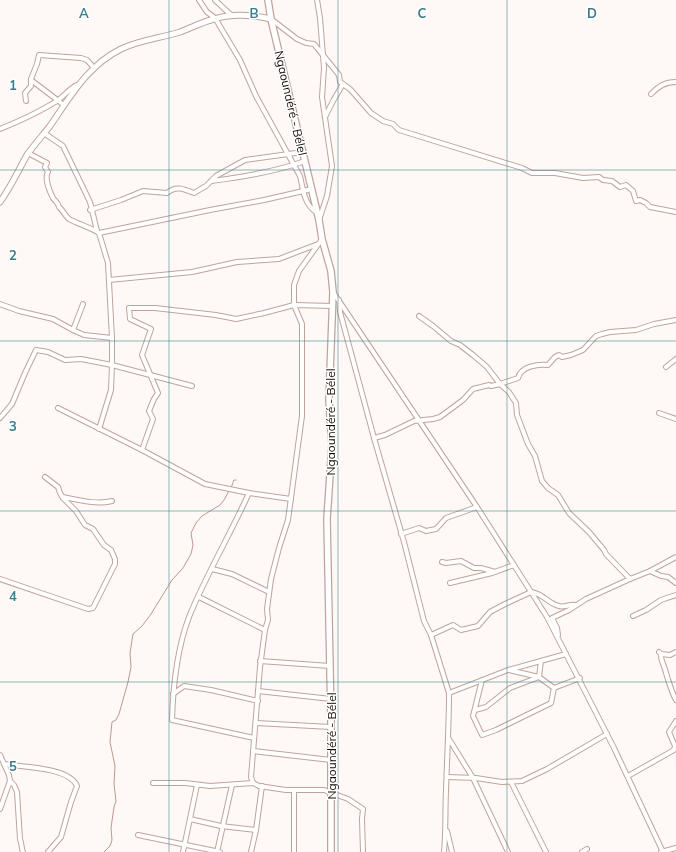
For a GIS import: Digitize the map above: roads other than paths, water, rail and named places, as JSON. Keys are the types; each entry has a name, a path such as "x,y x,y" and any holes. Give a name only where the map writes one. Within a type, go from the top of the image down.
{"main road":[{"name":"Ngaoundéré - Bélel","path":"268,0 271,19 312,189 322,239 331,271 333,292 329,400 332,445 327,519 331,699 331,852"}],"street":[{"path":"199,0 207,12 215,18 240,60 256,96 300,176 303,191 310,208 316,212"},
{"path":"215,0 231,15"},
{"path":"317,0 324,68 322,97 332,166 327,196 319,220"},
{"path":"0,202 14,181 28,153 44,133 77,85 94,68 114,52 123,48 178,32 215,18 231,15 255,16 271,19 297,39 306,43 314,44 339,75 340,82 350,89 371,113 393,124 399,130 522,168 532,173 555,173 583,178 598,177 603,180 612,181 620,187 626,185 632,191 636,201 640,200 646,203 650,208 676,212"},
{"path":"26,101 25,93 31,86 31,76 38,62 39,55 81,58 87,60 94,68"},
{"path":"31,80 64,105"},
{"path":"651,94 660,85 676,82"},
{"path":"325,117 343,84"},
{"path":"0,129 58,100 71,88 77,85"},
{"path":"44,133 63,146 90,202 91,210 107,261 112,338 111,390 99,428"},
{"path":"91,210 143,191 167,193 171,189 180,187 194,193 206,186 216,176 245,160 303,152"},
{"path":"28,153 47,163 45,167 48,172 46,175 47,183 54,200 58,203 58,207 62,209 68,218 86,228 98,232 264,200 312,189"},
{"path":"211,181 243,177 305,161"},
{"path":"253,782 253,750 260,661 268,620 267,609 269,592 279,548 288,520 302,416 302,324 294,305 294,285 299,271 322,239"},
{"path":"109,280 192,272 237,262 278,259 318,244"},
{"path":"333,292 477,507 547,617 580,678 628,776 662,852 676,848"},
{"path":"339,299 340,312 402,534 424,621 431,635 449,693 449,738 444,852"},
{"path":"0,304 19,311 54,319 84,335 112,338"},
{"path":"73,330 82,304"},
{"path":"142,450 153,420 149,411 158,393 142,355 151,329 130,319 129,308 155,308 216,315 236,319 294,305 333,306"},
{"path":"419,316 451,341 473,355 509,392 516,403 517,415 528,444 535,456 542,481 548,488 558,495 569,513 589,532 606,554 630,579"},
{"path":"374,438 385,435 411,422 433,419 440,416 463,400 473,389 500,384 518,378 519,374 524,369 539,364 548,365 554,357 571,355 583,350 596,336 610,332 636,330 654,324 676,320"},
{"path":"0,418 12,404 36,350 48,352 65,360 81,359 112,365 192,386"},
{"path":"666,367 676,359"},
{"path":"58,408 142,450 205,484 249,493 291,499"},
{"path":"659,413 676,419"},
{"path":"0,579 88,609 93,608 115,564 115,558 111,550 104,545 93,529 85,525 76,511 62,497 58,487 45,477"},
{"path":"249,493 189,618 179,655 173,694 172,720 254,738"},
{"path":"62,497 86,502 112,501"},
{"path":"402,534 419,528 426,531 436,529 446,518 477,507"},
{"path":"558,639 557,628 552,618 569,610 575,605 650,571 676,557"},
{"path":"442,562 446,563 461,561 474,568 481,568 495,572"},
{"path":"450,583 495,572 514,565"},
{"path":"212,569 232,574 269,592"},
{"path":"650,571 661,576 668,577 676,583"},
{"path":"431,635 453,625 461,630 478,626 490,612 531,592 540,594 553,604 561,607 571,604 575,605"},
{"path":"633,616 662,600 676,595"},
{"path":"199,596 265,630"},
{"path":"676,652 670,655 660,653 669,685 676,700"},
{"path":"449,693 508,670 566,654"},
{"path":"538,677 541,660"},
{"path":"260,661 330,666"},
{"path":"508,670 538,677 554,688"},
{"path":"475,710 486,707 510,688 538,677"},
{"path":"554,688 580,678"},
{"path":"482,680 473,716 482,735 496,730 551,703 554,688"},
{"path":"173,694 184,686 211,690 258,701"},
{"path":"258,691 331,699"},
{"path":"628,776 674,750 675,746 669,732 676,721"},
{"path":"256,723 331,727"},
{"path":"447,777 473,778 502,782 522,781 547,769 607,734"},
{"path":"449,738 473,778 508,852"},
{"path":"253,750 331,760"},
{"path":"0,756 9,775 10,781 0,809"},
{"path":"4,764 60,772 76,783 77,786 61,837 48,852"},
{"path":"10,781 14,785 17,792 20,839 23,852"},
{"path":"154,782 185,783 210,786 253,782 262,786 286,790 324,790 348,799 363,809 363,852"},
{"path":"511,782 546,852"},
{"path":"183,852 197,785"},
{"path":"138,835 218,852 222,826 232,785"},
{"path":"251,852 256,830 262,786"},
{"path":"294,790 294,852"},
{"path":"190,819 222,826 256,830"},
{"path":"446,828 452,852"},
{"path":"582,852 587,849"}],"waterway":[{"path":"231,488 234,480 236,480"},
{"path":"104,852 110,846 112,840 111,828 116,801 114,784 115,766 110,742 112,722 116,720 119,714 128,682 131,667 130,653 133,634 142,626 151,614 172,580 183,568 191,554 193,545 191,533 196,523 202,516 220,505 229,491"}]}
